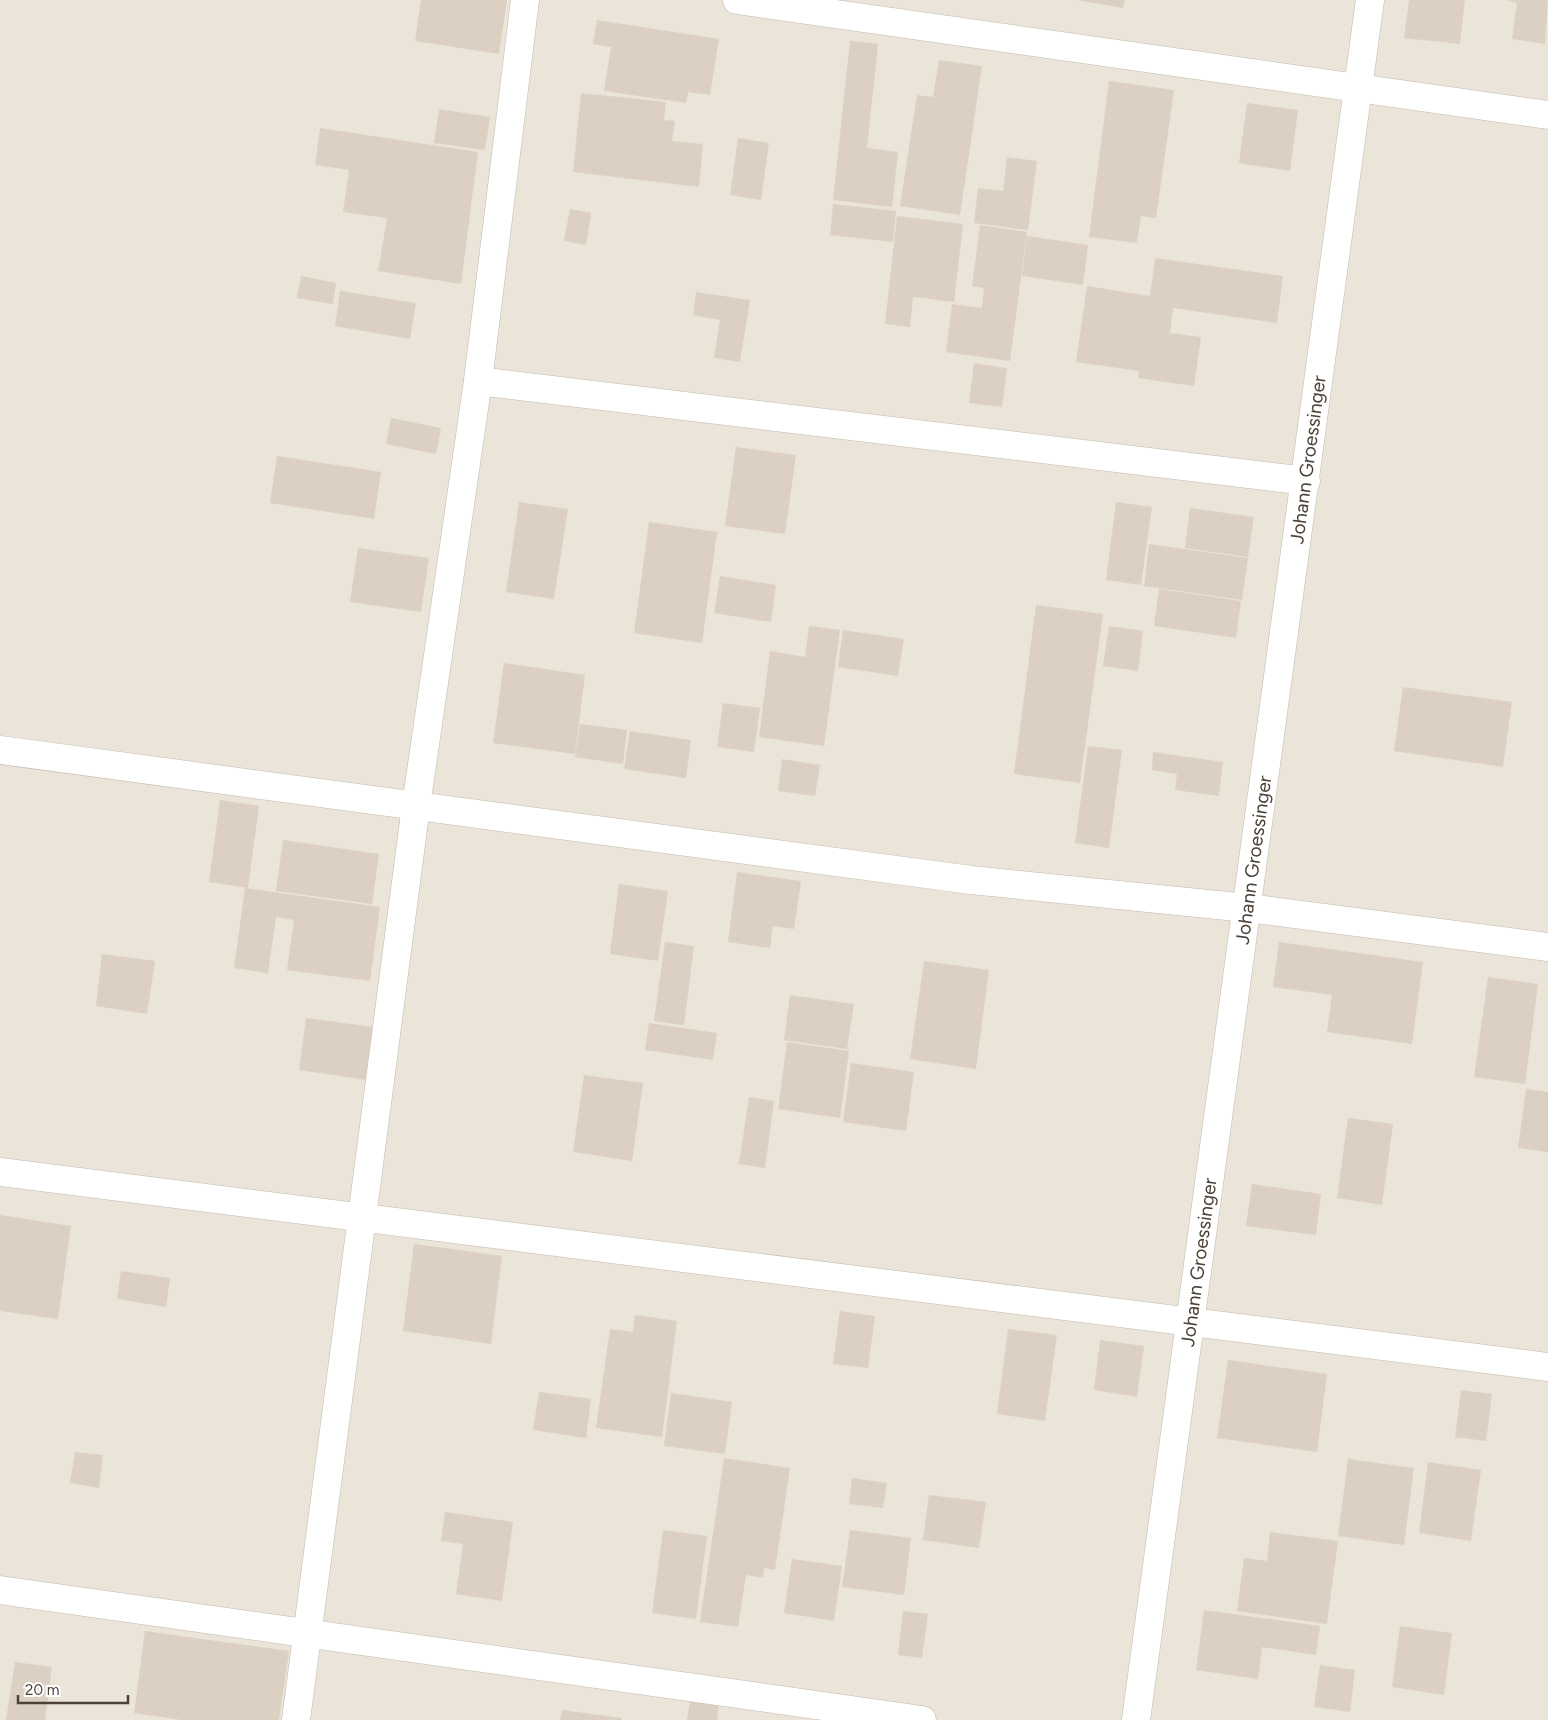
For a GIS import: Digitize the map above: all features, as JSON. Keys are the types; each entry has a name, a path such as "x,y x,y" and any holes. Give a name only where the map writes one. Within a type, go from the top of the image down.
{"street":[{"path":"296,1720 416,806 478,381 526,0"},
{"path":"737,0 1548,114"},
{"name":"Johann Groessinger","path":"1136,1720 1370,0"},
{"path":"478,381 1306,481"},
{"path":"0,750 971,880 1247,908 1548,947"},
{"path":"0,1172 1548,1367"},
{"path":"0,1590 306,1635 922,1720"}],"shaded area":[{"path":"0,0 1548,0 1548,1720 0,1720"}],"building":[{"path":"421,0 507,0 499,54 415,41"},
{"path":"1077,0 1125,0 1123,8"},
{"path":"1409,0 1465,0 1460,44 1404,38"},
{"path":"1506,0 1548,0 1545,44 1512,39 1517,3"},
{"path":"597,20 719,39 710,95 688,92 686,103 604,91 611,47 593,44"},
{"path":"850,41 878,44 867,148 898,152 892,207 833,200"},
{"path":"939,60 982,66 960,215 900,206 917,95 933,97"},
{"path":"1109,81 1174,90 1156,218 1141,216 1137,243 1089,237"},
{"path":"581,93 666,102 664,120 675,121 672,141 703,144 699,187 573,172"},
{"path":"1247,103 1298,110 1290,171 1239,163"},
{"path":"439,109 490,117 485,150 434,143"},
{"path":"320,128 478,152 461,284 378,271 387,218 343,212 349,170 315,165"},
{"path":"738,138 769,143 761,200 730,195"},
{"path":"1007,157 1037,161 1028,230 974,223 978,188 1003,191"},
{"path":"833,204 896,211 893,242 830,235"},
{"path":"570,209 591,213 586,245 564,241"},
{"path":"897,216 963,224 954,302 913,297 910,327 885,324"},
{"path":"980,225 1027,232 1010,361 946,352 952,304 982,308 984,288 972,286"},
{"path":"1027,236 1088,245 1083,285 1022,276"},
{"path":"1155,258 1283,276 1277,323 1173,308 1170,333 1201,337 1194,386 1138,378 1139,371 1076,362 1087,286 1150,296"},
{"path":"301,276 336,283 333,304 297,298"},
{"path":"340,291 416,303 410,339 335,326"},
{"path":"696,292 750,300 740,362 714,358 720,320 693,315"},
{"path":"974,363 1007,368 1002,407 969,403"},
{"path":"391,418 441,428 436,454 386,444"},
{"path":"736,447 796,455 785,534 725,526"},
{"path":"277,456 381,472 374,519 270,503"},
{"path":"519,502 568,509 554,599 506,592"},
{"path":"1116,502 1152,507 1141,585 1106,580"},
{"path":"1190,508 1254,517 1248,557 1185,548"},
{"path":"649,522 717,532 702,643 634,633"},
{"path":"1149,544 1248,558 1242,600 1144,586"},
{"path":"358,548 429,558 421,612 350,602"},
{"path":"720,576 776,585 771,622 714,613"},
{"path":"1159,589 1241,601 1236,638 1154,626"},
{"path":"1036,605 1103,614 1080,783 1014,774"},
{"path":"809,626 840,630 824,746 759,737 770,651 805,657"},
{"path":"1109,626 1143,631 1138,671 1103,666"},
{"path":"843,630 904,639 898,676 838,667"},
{"path":"504,663 585,675 575,754 493,743"},
{"path":"1403,687 1512,702 1503,767 1394,751"},
{"path":"723,703 760,708 754,752 717,747"},
{"path":"580,724 627,730 623,764 575,757"},
{"path":"630,731 691,740 686,778 624,769"},
{"path":"1088,746 1122,750 1109,848 1075,843"},
{"path":"1153,752 1223,762 1219,796 1175,790 1177,774 1152,770"},
{"path":"782,759 820,765 815,796 778,791"},
{"path":"220,800 259,806 248,888 209,882"},
{"path":"283,840 379,854 372,904 276,891"},
{"path":"737,872 801,881 794,929 773,926 770,948 728,942"},
{"path":"619,884 668,891 658,961 610,954"},
{"path":"245,888 380,907 370,981 287,970 294,920 276,917 268,973 234,968"},
{"path":"665,942 694,946 684,1025 654,1021"},
{"path":"1279,942 1423,962 1412,1044 1327,1032 1332,995 1273,987"},
{"path":"102,954 155,961 147,1014 96,1006"},
{"path":"924,961 989,970 976,1069 910,1059"},
{"path":"1488,977 1538,984 1525,1084 1474,1077"},
{"path":"790,995 854,1004 847,1049 784,1040"},
{"path":"306,1018 381,1028 374,1081 299,1070"},
{"path":"649,1023 717,1033 713,1060 645,1050"},
{"path":"787,1042 849,1051 840,1118 778,1109"},
{"path":"851,1063 914,1072 906,1131 843,1122"},
{"path":"584,1075 643,1083 632,1161 573,1152"},
{"path":"1526,1089 1548,1092 1548,1152 1518,1148"},
{"path":"749,1097 774,1101 765,1168 739,1164"},
{"path":"1348,1118 1393,1124 1382,1205 1337,1198"},
{"path":"1252,1184 1321,1194 1316,1235 1246,1226"},
{"path":"0,1215 71,1226 58,1319 0,1311"},
{"path":"414,1244 502,1256 491,1344 403,1331"},
{"path":"121,1271 170,1278 166,1307 117,1299"},
{"path":"840,1311 875,1316 868,1368 833,1364"},
{"path":"635,1315 677,1321 662,1437 596,1428 610,1329 633,1332"},
{"path":"1008,1329 1057,1335 1045,1421 997,1414"},
{"path":"1100,1340 1144,1346 1137,1397 1094,1390"},
{"path":"1228,1360 1327,1374 1317,1452 1217,1438"},
{"path":"1461,1390 1492,1394 1486,1441 1455,1437"},
{"path":"539,1392 591,1399 586,1438 533,1430"},
{"path":"671,1393 732,1402 725,1454 664,1446"},
{"path":"75,1452 103,1455 99,1488 70,1483"},
{"path":"724,1458 790,1468 775,1570 764,1568 763,1578 746,1575 738,1627 700,1622"},
{"path":"1348,1459 1414,1468 1404,1545 1338,1536"},
{"path":"1428,1462 1481,1470 1471,1541 1419,1533"},
{"path":"852,1478 887,1483 883,1508 849,1504"},
{"path":"929,1495 986,1502 979,1548 923,1540"},
{"path":"445,1512 513,1522 502,1601 456,1594 463,1544 441,1541"},
{"path":"663,1530 707,1536 696,1619 652,1613"},
{"path":"850,1530 911,1538 904,1595 842,1587"},
{"path":"1270,1532 1338,1541 1327,1624 1237,1611 1244,1558 1267,1561"},
{"path":"792,1559 842,1566 834,1621 784,1613"},
{"path":"1204,1610 1320,1626 1316,1655 1262,1647 1258,1679 1196,1670"},
{"path":"903,1611 928,1614 922,1658 898,1655"},
{"path":"1400,1626 1452,1633 1444,1695 1392,1687"},
{"path":"145,1631 289,1651 279,1720 181,1720 134,1713"},
{"path":"15,1662 52,1667 45,1720 6,1720"},
{"path":"1320,1665 1355,1670 1350,1712 1314,1707"},
{"path":"690,1699 719,1703 717,1720 687,1720"},
{"path":"562,1710 622,1718 622,1720 560,1720"}]}
